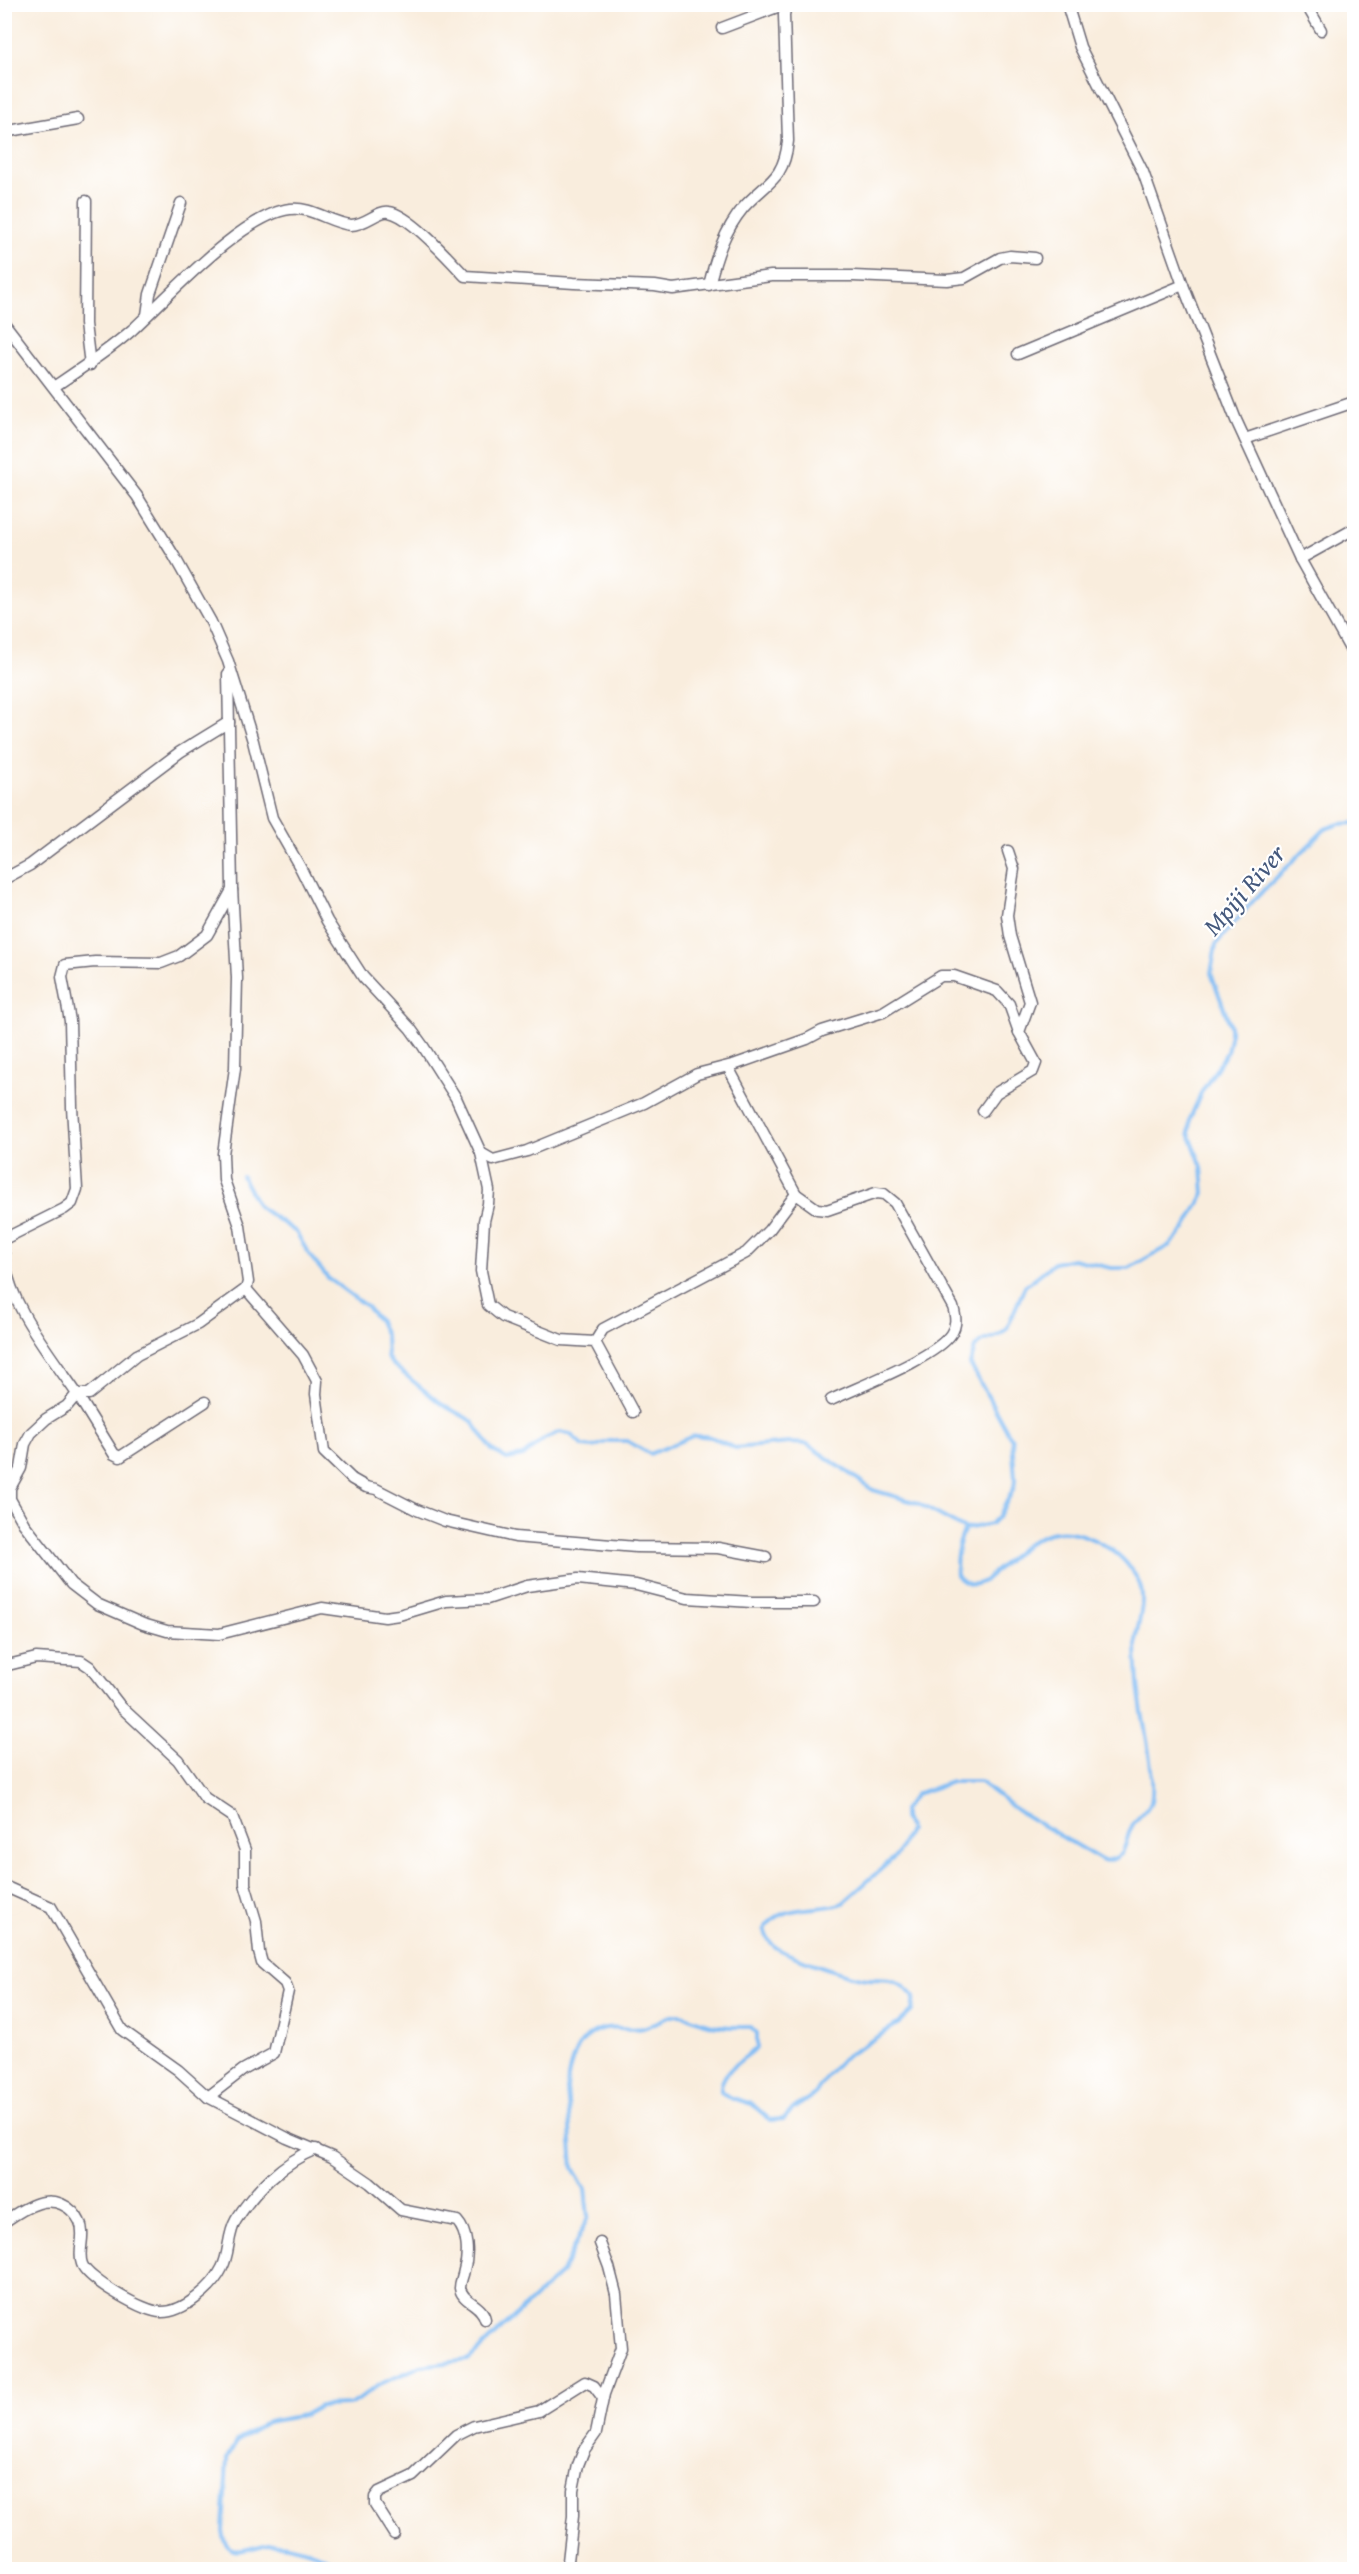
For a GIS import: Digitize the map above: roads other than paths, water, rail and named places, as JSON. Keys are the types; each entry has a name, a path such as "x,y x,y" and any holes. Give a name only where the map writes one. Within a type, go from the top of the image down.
{"street":[{"path":"722,28 786,4"},
{"path":"709,285 717,253 729,228 743,208 779,173 786,160 788,141 784,15 786,4"},
{"path":"1067,4 1080,47 1143,172 1183,285 1245,439 1300,559 1354,656"},
{"path":"1306,4 1321,30"},
{"path":"4,132 78,119"},
{"path":"86,201 85,324 90,365"},
{"path":"147,315 150,294 181,203"},
{"path":"55,386 90,365 224,246 273,212 293,208 313,212 332,221 349,225 362,224 383,212 390,212 411,224 437,246 465,276 574,283 655,285 673,289 771,276 853,276 947,280 964,278 1000,258 1010,256 1035,258"},
{"path":"1018,354 1183,285"},
{"path":"4,323 55,386 137,496 211,622 228,661 253,741 272,818 327,921 363,977 410,1028 456,1098 481,1153 481,1163 489,1190 484,1221 481,1271 488,1305 503,1317 561,1340 594,1342"},
{"path":"1245,439 1354,402"},
{"path":"1300,559 1354,528"},
{"path":"77,1394 89,1394 137,1355 198,1324 246,1289 248,1282 240,1226 225,1180 223,1154 235,1068 237,978 232,888 228,661"},
{"path":"4,879 30,865 180,752 229,722"},
{"path":"1008,851 1014,868 1007,915 1010,936 1030,1002 1019,1032"},
{"path":"4,1239 64,1209 72,1203 77,1189 70,1021 62,977 65,965 95,962 161,963 179,956 207,935 232,888"},
{"path":"481,1153 493,1160 527,1151 644,1104 697,1074 728,1067 807,1039 822,1031 883,1012 941,976 954,976 997,991 1009,1004 1019,1032 1036,1063 1033,1071 996,1093 983,1111"},
{"path":"728,1067 796,1194 817,1209 827,1210 861,1197 876,1193 884,1194 895,1203 954,1307 956,1324 950,1336 935,1349 831,1400"},
{"path":"594,1342 603,1329 746,1253 769,1230 796,1194"},
{"path":"4,1254 5,1269 14,1294 30,1324 114,1454 120,1457 205,1402"},
{"path":"246,1289 303,1355 317,1381 316,1394 324,1452 352,1479 366,1487 376,1489 445,1521 515,1537 636,1547 718,1548 766,1557"},
{"path":"594,1342 633,1412"},
{"path":"77,1394 67,1406 46,1419 31,1433 25,1444 21,1468 10,1488 10,1499 24,1524 71,1584 98,1604 143,1624 167,1631 219,1634 322,1608 385,1617 446,1601 487,1599 527,1586 578,1579 636,1585 687,1598 752,1602 814,1602"},
{"path":"4,1666 36,1658 81,1661 90,1667 122,1707 177,1760 205,1798 234,1820 245,1850 245,1884 256,1920 262,1963 285,1983 288,1991 274,2053 243,2070 208,2097"},
{"path":"4,1886 51,1907 122,2030 178,2070 208,2097 287,2138 316,2149 357,2173 401,2210 457,2221 463,2228 466,2242 466,2262 460,2281 460,2291 481,2308 485,2319"},
{"path":"4,2222 39,2202 60,2203 76,2215 80,2224 82,2231 81,2260 87,2272 122,2297 150,2309 165,2312 184,2304 207,2288 223,2267 232,2229 246,2205 269,2179 304,2154 316,2149"},
{"path":"567,2570 574,2484 582,2454 596,2433 603,2398 621,2348 616,2294 600,2243"},
{"path":"394,2534 375,2504 378,2492 413,2476 456,2435 474,2426 539,2411 585,2382 594,2386 603,2398"}],"waterway":[{"name":"Mpiji River","path":"965,1529 991,1524 999,1516 1014,1488 1015,1479 1012,1440 970,1364 975,1347 983,1341 1000,1335 1007,1328 1025,1286 1054,1263 1073,1259 1111,1268 1129,1268 1170,1245 1184,1230 1204,1194 1202,1167 1189,1133 1190,1119 1201,1093 1227,1052 1230,1038 1230,1025 1211,973 1216,944 1254,900 1325,829 1339,824 1354,823"},
{"path":"242,1176 258,1206 296,1232 310,1256 328,1278 367,1307 379,1321 386,1337 387,1357 392,1364 441,1404 472,1421 492,1450 507,1459 523,1456 544,1439 560,1432 570,1434 583,1446 593,1447 609,1441 627,1441 650,1454 693,1436 711,1437 735,1448 790,1443 807,1444 873,1490 917,1503 965,1529"},
{"path":"343,2570 329,2559 287,2545 270,2544 240,2551 229,2547 223,2531 227,2458 236,2442 267,2422 304,2415 320,2406 349,2405 378,2385 421,2366 468,2360 562,2272 588,2217 585,2189 573,2168 567,2089 572,2060 588,2036 606,2028 643,2028 678,2015 718,2026 750,2027 757,2033 757,2048 728,2072 721,2085 721,2092 752,2104 770,2120 784,2119 793,2109 815,2094 827,2075 842,2059 899,2023 912,2011 914,1997 899,1983 887,1979 866,1979 849,1975 782,1951 770,1942 764,1929 780,1915 843,1903 897,1855 909,1830 904,1818 904,1809 916,1794 951,1782 980,1782 1018,1811 1103,1861 1117,1857 1124,1849 1132,1826 1150,1805 1152,1790 1150,1760 1138,1683 1136,1641 1142,1607 1139,1583 1128,1565 1113,1551 1092,1539 1074,1533 1058,1532 1043,1535 1029,1543 984,1581 970,1584 957,1576 957,1552 965,1529"}]}
